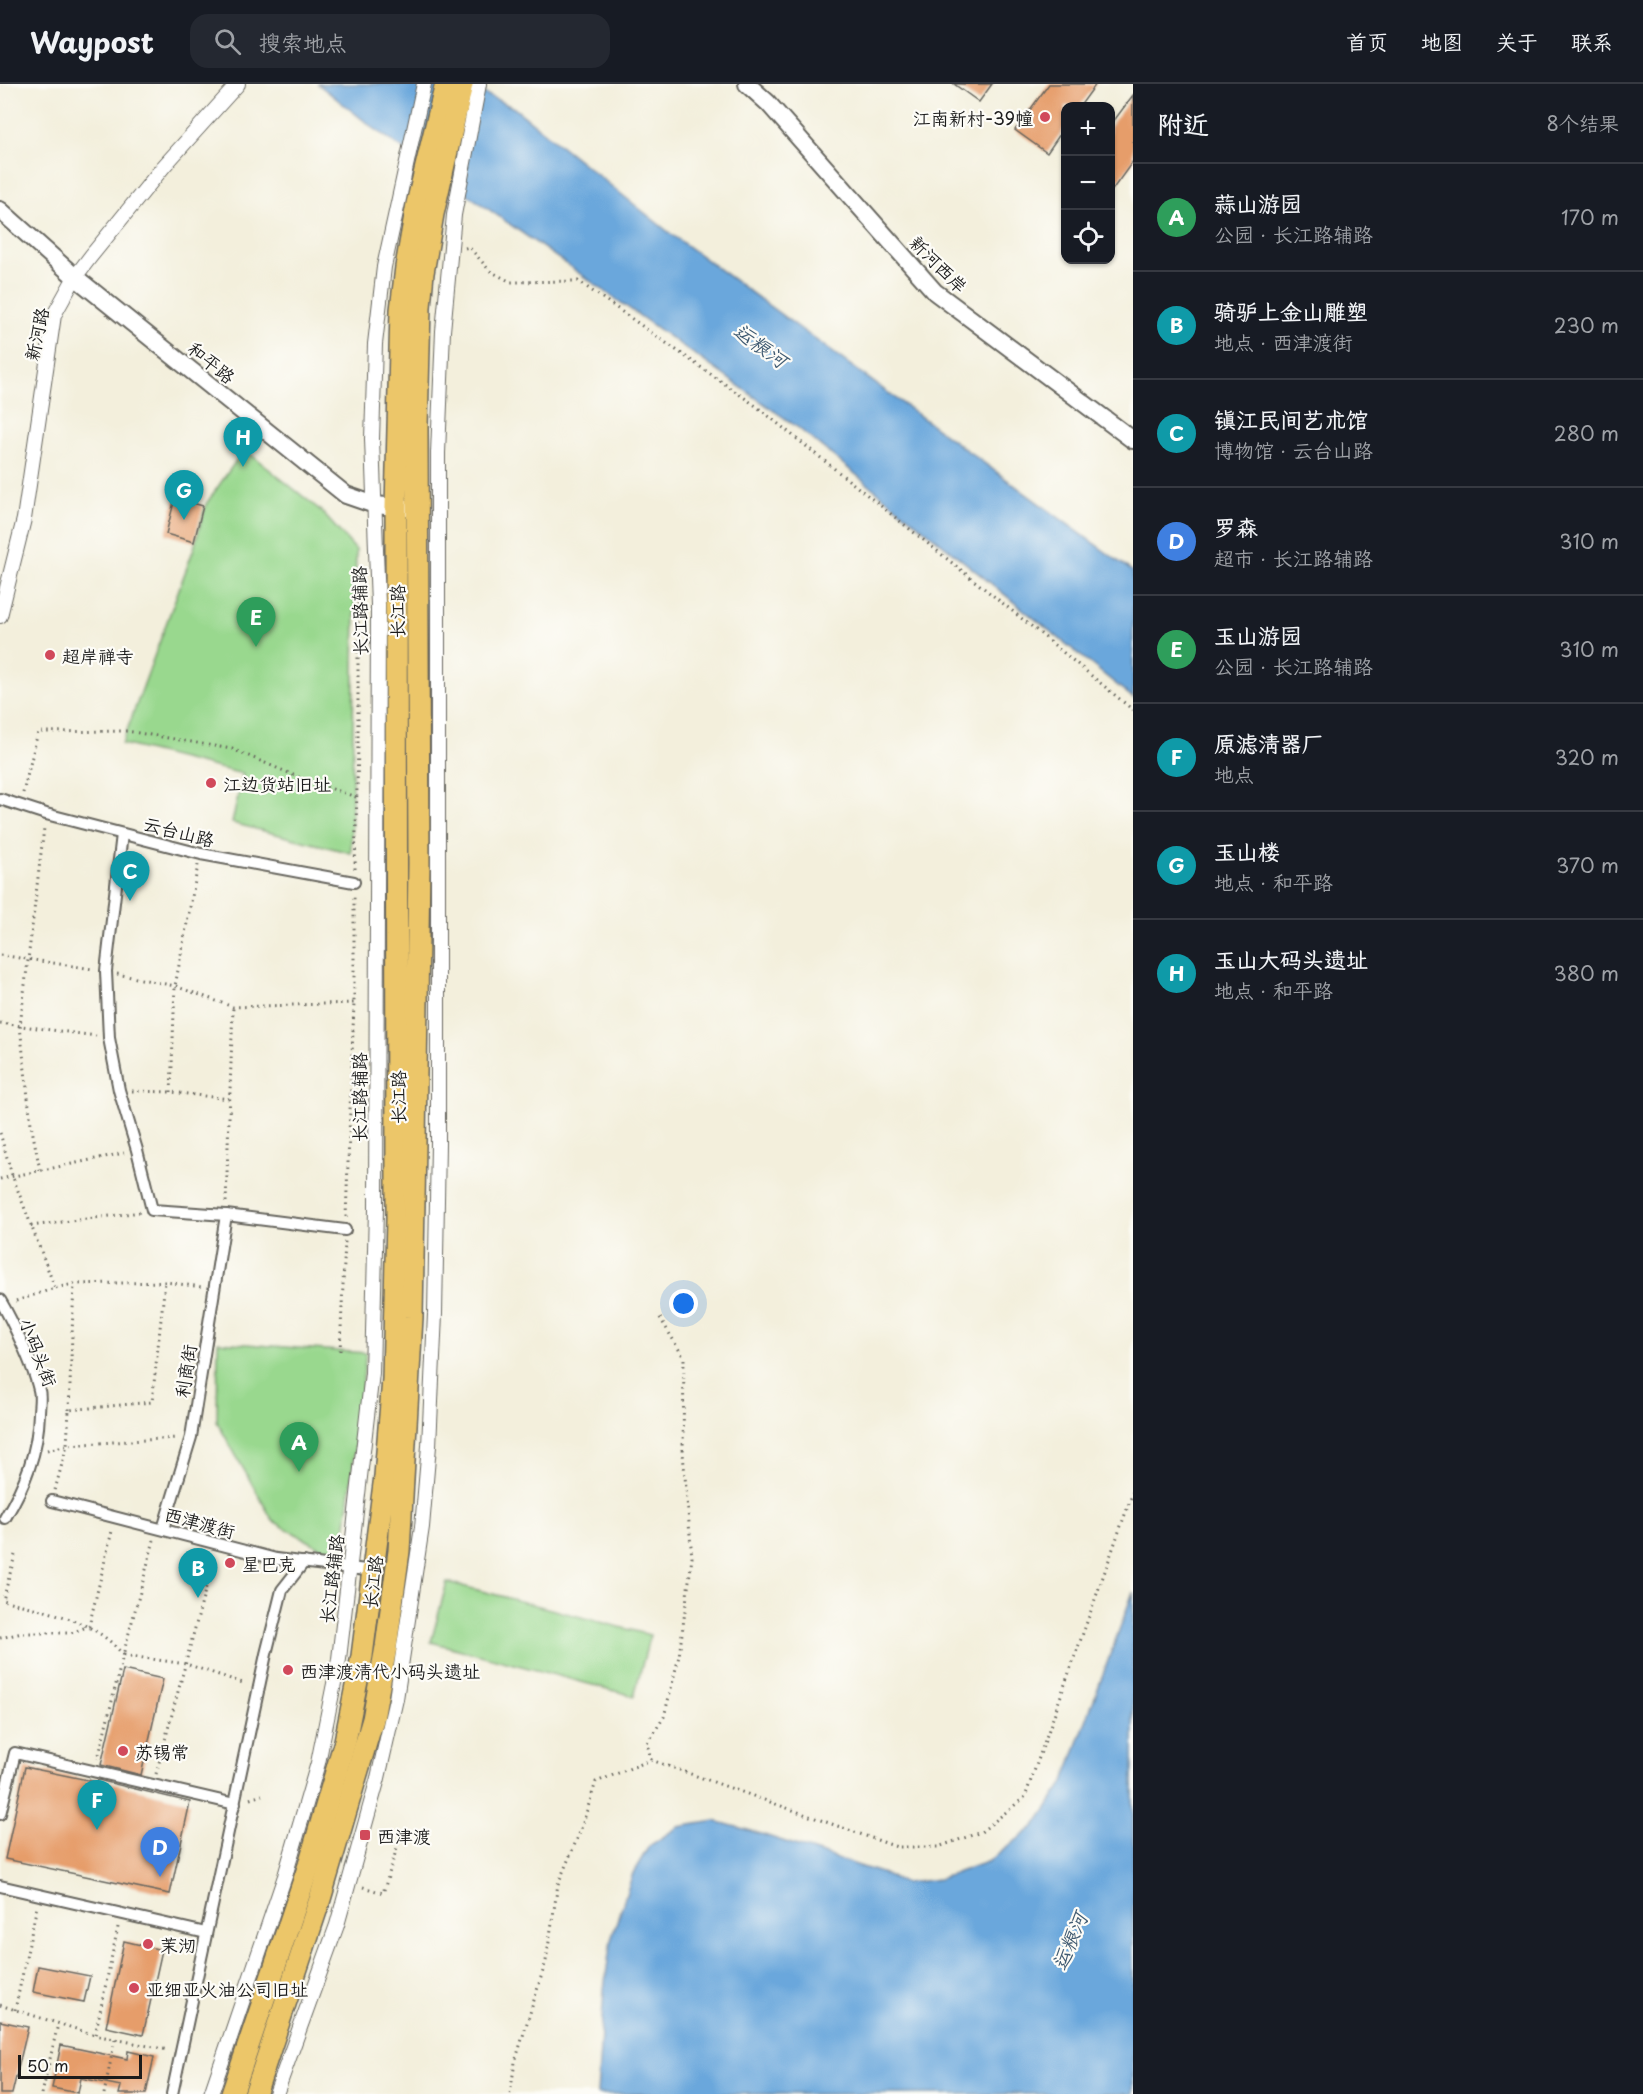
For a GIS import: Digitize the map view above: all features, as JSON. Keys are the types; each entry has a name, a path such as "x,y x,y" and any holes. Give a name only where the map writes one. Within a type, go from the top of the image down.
{"main road":[{"name":"长江路","path":"255,2094 320,1899 373,1719 386,1647 399,1551 412,1329 419,864 417,427 420,307 426,208 446,84"},
{"name":"长江路","path":"232,2094 309,1864 345,1741 362,1656 374,1571 393,1379 395,1288 385,506 406,267 426,208 462,84"}],"street":[{"name":"新河路","path":"0,616 24,519 54,315 75,277 164,165 238,84"},
{"path":"276,2094 337,1925 378,1778 396,1699 422,1527 429,1446 435,1314 438,1144 438,453 442,331 451,252 426,208 424,84"},
{"path":"426,208 479,84"},
{"name":"新河西岸","path":"747,84 768,103 935,292 1133,440"},
{"name":"和平路","path":"0,210 75,277 346,495 385,506 417,508"},
{"name":"长江路辅路","path":"212,2094 285,1876 318,1763 339,1659 372,1373 376,1209 378,580 385,506"},
{"name":"云台山路","path":"0,799 20,807 201,854 354,882"},
{"path":"122,834 106,972 109,1038 119,1090 152,1210 225,1215 345,1230"},
{"name":"利商街","path":"163,1529 191,1437 216,1289 225,1215"},
{"name":"小码头街","path":"2,1302 39,1391 39,1423 35,1453 20,1493 5,1518"},
{"name":"西津渡街","path":"52,1501 276,1559 374,1571"},
{"path":"172,2094 282,1590 304,1562"},
{"path":"0,1814 15,1754 235,1804"},
{"path":"0,1886 206,1933"}],"path":[{"path":"451,252 470,247 490,271 511,282 578,281 756,406 1133,710"},
{"path":"340,1351 354,1003 358,579 378,580"},
{"path":"20,807 38,732 127,731 232,749 303,779 356,797"},
{"path":"40,1170 31,1124 20,1026 46,814"},
{"path":"171,1092 175,986 201,854"},
{"path":"0,956 106,972 175,986 233,1007 354,1003"},
{"path":"225,1215 233,1007"},
{"path":"0,1023 109,1038"},
{"path":"119,1090 171,1092 229,1099"},
{"path":"0,1132 12,1175 55,1288"},
{"path":"0,1179 137,1150"},
{"path":"31,1226 152,1210"},
{"path":"69,1410 152,1402 165,1282"},
{"path":"2,1302 74,1284 165,1282 216,1289"},
{"path":"52,1501 67,1445 74,1284"},
{"path":"651,1760 647,1743 664,1718 679,1656 692,1558 683,1453 684,1358 659,1316"},
{"path":"35,1453 67,1445 191,1437"},
{"path":"510,2094 515,2062 546,1961 558,1884 580,1832 596,1782 651,1760 897,1847 938,1847 981,1832 1025,1797 1133,1492"},
{"path":"88,1626 115,1517"},
{"path":"95,1772 123,1655 156,1534 163,1529"},
{"path":"153,1785 217,1544"},
{"path":"15,1555 3,1599 88,1626 114,1643 123,1655 186,1664 259,1687"},
{"path":"0,1638 22,1633 71,1633 88,1626"},
{"path":"359,1897 363,1886 383,1893 399,1841"},
{"path":"15,2010 40,1895"},
{"path":"94,2035 121,1914"},
{"path":"0,2005 94,2035 180,2053"},
{"path":"42,2094 58,2024"},
{"path":"104,2094 115,2039"}],"green space":[{"path":"244,449 320,510 356,550 351,853 232,823 243,774 122,744 194,548 206,504"},
{"path":"218,1342 366,1353 342,1560 273,1521 217,1422"},
{"path":"447,1582 650,1635 634,1696 431,1642"}],"water":[{"name":"运粮河","path":"318,84 465,84 514,108 671,234 1133,572 1133,698 797,427 372,127"},
{"name":"运粮河","path":"1133,1592 1133,2094 597,2094 604,1989 611,1940 633,1873 649,1846 678,1827 715,1821 884,1874 905,1883 939,1879 989,1861 1035,1826 1063,1784"}],"building":[{"path":"954,84 992,84 979,102"},
{"name":"江南新村-39幢","path":"1049,84 1096,84 1083,102 1061,102 1061,133 1047,153 1015,130"},
{"path":"1133,95 1133,161 1115,186 1115,156 1115,119"},
{"path":"175,498 203,506 194,542 166,534"},
{"path":"123,1670 163,1679 141,1775 101,1765"},
{"path":"25,1767 97,1782 98,1780 190,1802 170,1894 5,1859"},
{"name":"亚细亚火油公司旧址","path":"124,1941 162,1950 143,2035 106,2027"},
{"path":"38,1966 90,1976 84,2002 33,1992"},
{"path":"0,2021 28,2027 12,2094 0,2094"},
{"path":"61,2045 127,2059 128,2051 154,2057 146,2094 119,2094 121,2086 81,2078 78,2093 52,2088"}],"place":[{"name":"江南新村-39幢","path":"1045,117"},
{"name":"玉山大码头遗址","path":"243,467"},
{"name":"玉山楼","path":"184,520"},
{"name":"玉山游园","path":"256,647"},
{"name":"超岸禅寺","path":"50,655"},
{"name":"江边货站旧址","path":"211,783"},
{"name":"镇江民间艺术馆","path":"130,901"},
{"name":"蒜山游园","path":"299,1472"},
{"name":"星巴克","path":"230,1563"},
{"name":"骑驴上金山雕塑","path":"198,1598"},
{"name":"西津渡清代小码头遗址","path":"288,1670"},
{"name":"苏锡常","path":"123,1751"},
{"name":"原滤清器厂","path":"97,1830"},
{"name":"西津渡","path":"365,1835"},
{"name":"罗森","path":"160,1877"},
{"name":"茉沏","path":"148,1944"},
{"name":"亚细亚火油公司旧址","path":"134,1988"}]}
